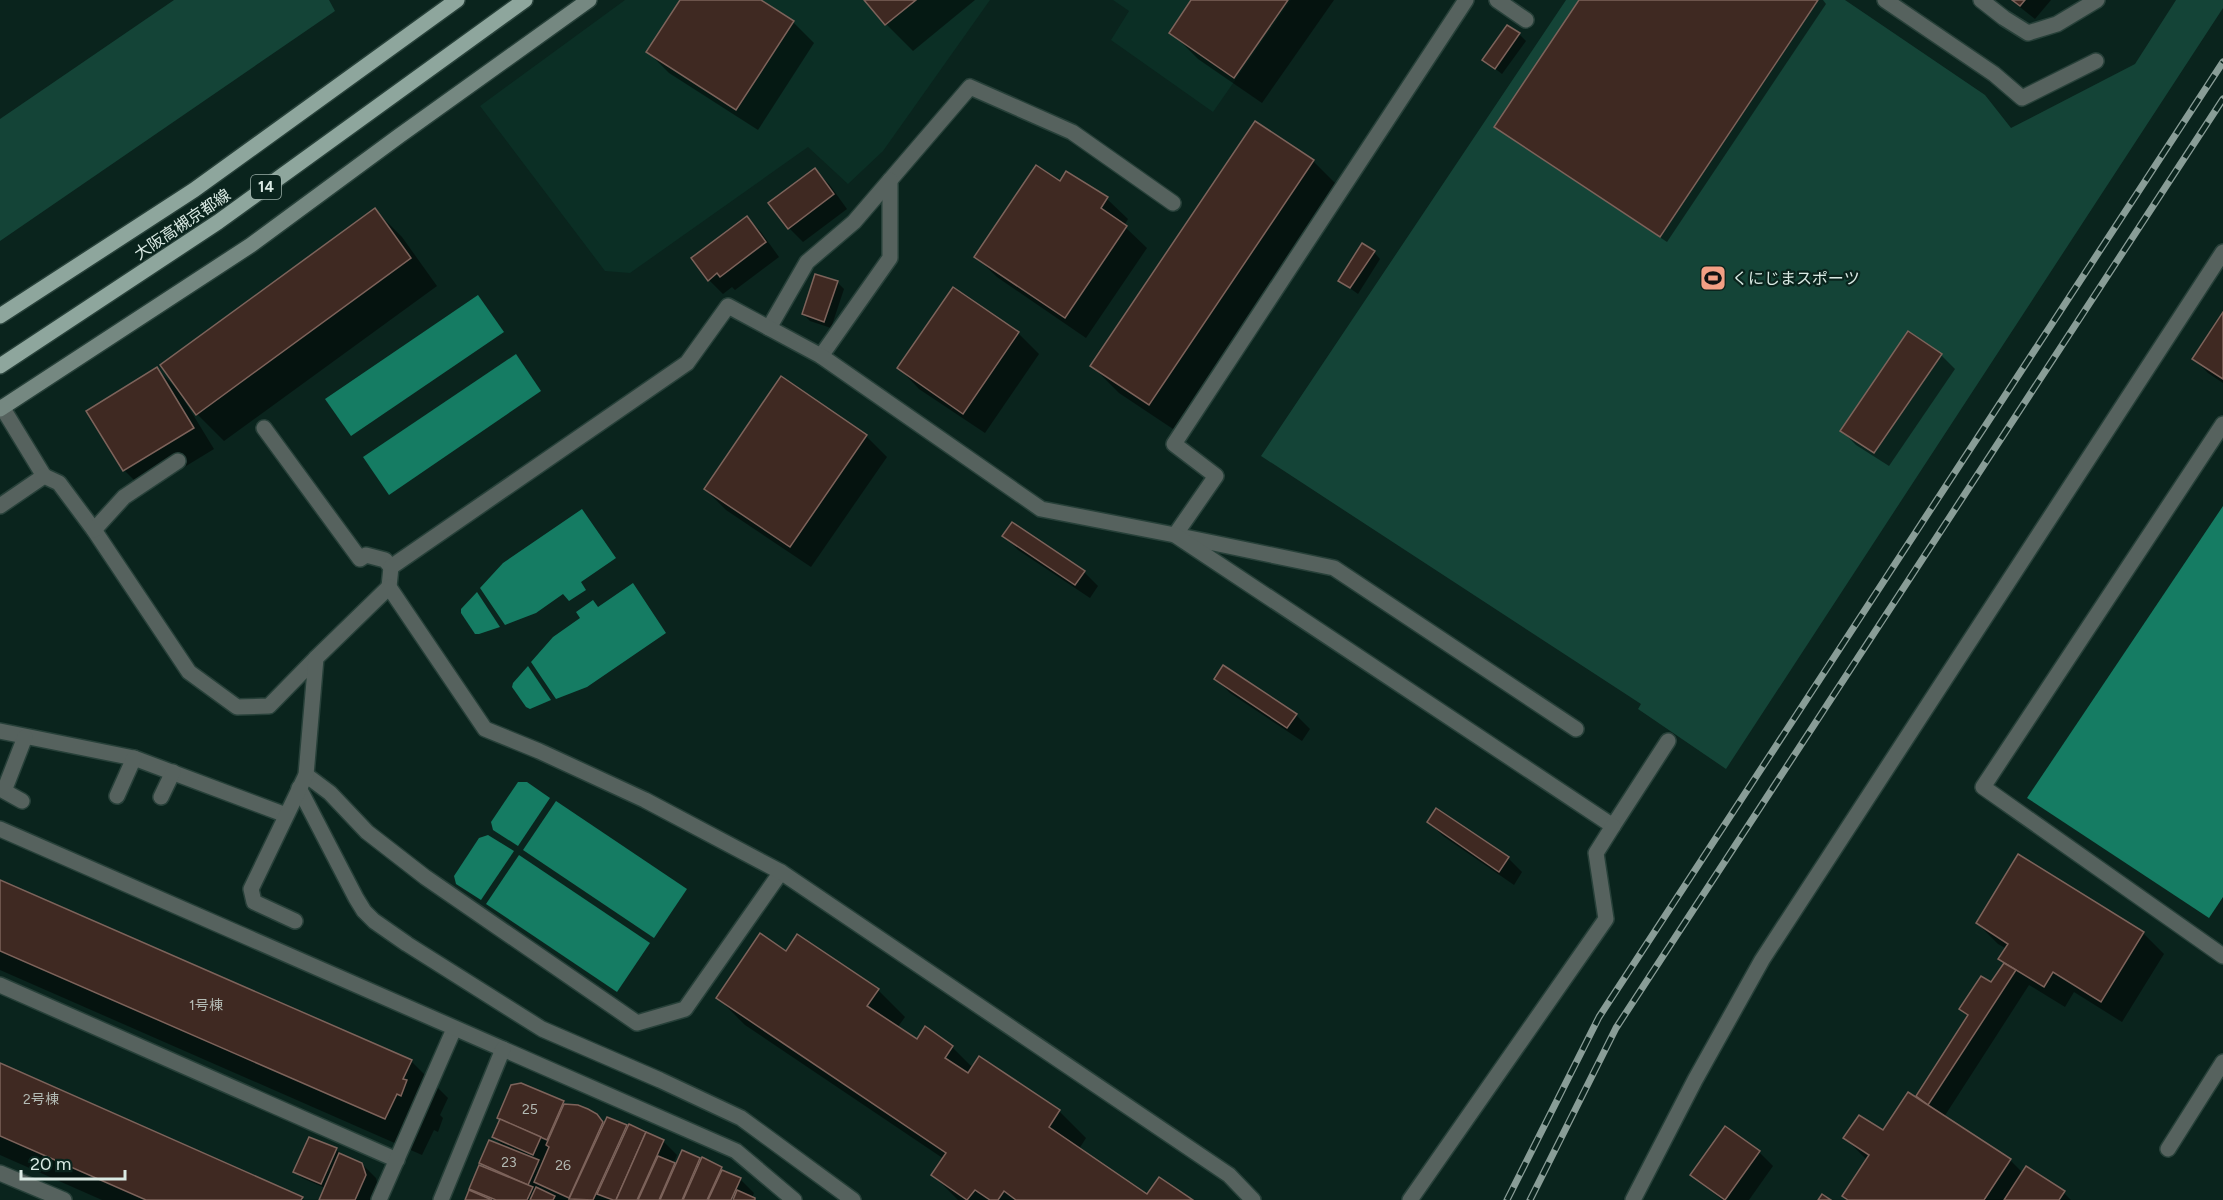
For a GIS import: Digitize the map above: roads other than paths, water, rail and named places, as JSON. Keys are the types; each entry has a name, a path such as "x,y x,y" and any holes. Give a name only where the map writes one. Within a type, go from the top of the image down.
{"main road":[{"name":"大阪高槻京都線","path":"0,316 194,190 457,0"},
{"name":"大阪高槻京都線","path":"0,366 218,222 525,0"}],"street":[{"path":"389,587 269,706 237,707 189,672 59,483 44,476 1,408 251,245 590,0"},
{"path":"1175,535 1216,476 1174,444 1466,0"},
{"path":"1497,0 1526,20"},
{"path":"1885,0 1994,74 2022,98 2096,62"},
{"path":"1981,0 2028,33 2057,24 2097,0"},
{"path":"769,328 807,262 854,222 970,87 1072,132 1173,203"},
{"path":"821,356 890,258 890,180"},
{"path":"1633,1200 1761,960 2223,252"},
{"path":"391,567 687,363 728,306 821,356 1041,509 1334,568 1575,729"},
{"path":"2223,424 1983,787 2223,956"},
{"path":"264,428 360,559 366,555 385,560 391,567 389,587 485,729 645,800 781,872 1229,1175 1253,1200"},
{"path":"94,531 124,497 178,461"},
{"path":"0,506 44,476"},
{"path":"1175,535 1613,825"},
{"path":"295,921 254,902 251,890 303,782 316,658"},
{"path":"0,731 134,758 286,815"},
{"path":"22,801 4,791 25,737"},
{"path":"1410,1200 1606,919 1596,853 1668,741"},
{"path":"117,796 134,758"},
{"path":"161,797 173,772"},
{"path":"303,782 330,793 367,832 425,877 637,1023 686,1009 781,872"},
{"path":"303,782 356,898 374,921 542,1029 741,1118 853,1200"},
{"path":"0,829 736,1151 794,1200"},
{"path":"0,985 397,1160"},
{"path":"379,1200 454,1029"},
{"path":"441,1200 503,1048"},
{"path":"2168,1149 2223,1062"},
{"path":"0,1173 64,1200"}],"railway":[{"path":"1507,1200 1599,1017 2223,62"},
{"path":"1530,1200 1616,1028 2223,99"}],"place":[{"name":"くにじまスポーツ","path":"1713,278"}]}
